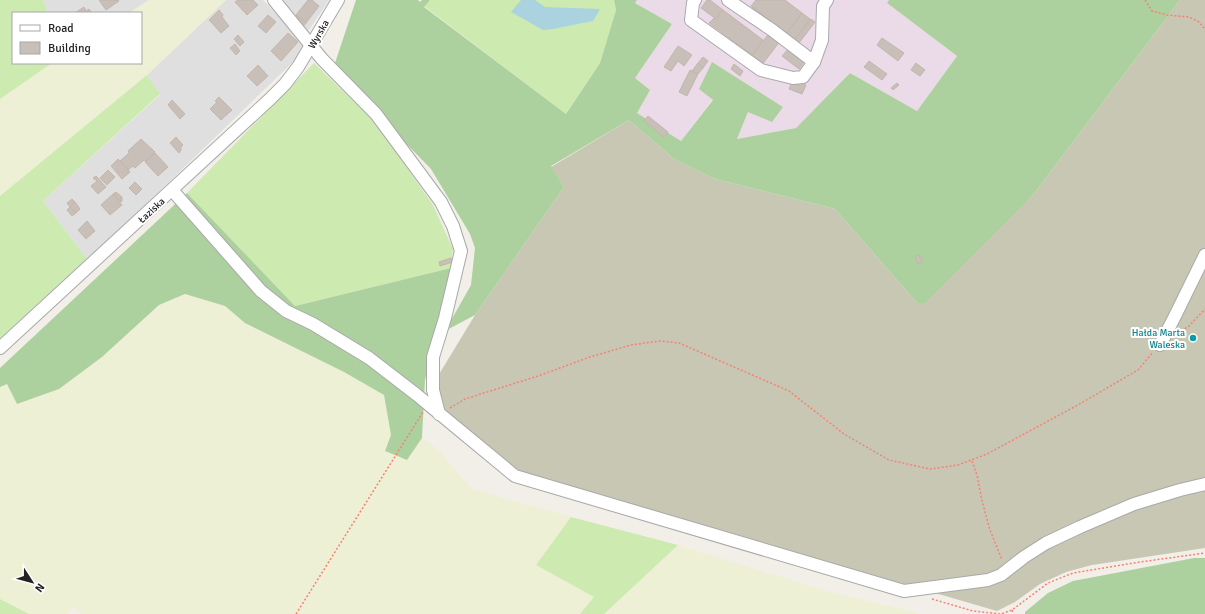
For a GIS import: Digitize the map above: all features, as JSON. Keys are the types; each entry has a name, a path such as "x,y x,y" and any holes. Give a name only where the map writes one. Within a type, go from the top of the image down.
{"street":[{"path":"274,0 322,59 376,114 441,202 453,226 461,251 434,357 433,390 439,414"},
{"name":"Wyrska","path":"298,67 338,0"},
{"path":"695,0 693,3 691,20 761,70 792,78 803,77 814,62 822,40 824,6 827,0"},
{"path":"728,0 745,5 772,30 814,62"},
{"name":"Łaziska","path":"0,348 270,99 285,84 298,67"},
{"path":"172,190 261,291 286,312 313,324 369,358 428,404 515,476 904,591 988,580 1002,575 1024,557 1046,543 1080,527 1134,504 1205,484"},
{"path":"1160,345 1205,255"}],"path":[{"path":"1145,0 1152,11 1166,15 1189,17 1199,22 1205,29"},
{"path":"1177,334 1189,326 1205,309"},
{"path":"439,414 465,399 538,376 590,357 631,345 660,341 679,342 789,391 844,434 889,460 930,470 958,465 987,454 1076,406 1138,370 1160,345"},
{"path":"296,614 428,404"},
{"path":"971,460 977,475 990,530 1000,558 1008,570"},
{"path":"932,599 973,611 1001,614 1012,610 1048,583 1073,573 1205,553"},
{"path":"1012,610 1013,614"}],"shaded area":[{"path":"43,0 149,0 131,12 48,12"},
{"path":"149,0 226,0 147,75 0,196 0,99 51,64 142,64 142,12 131,12"},
{"path":"226,0 263,0 305,44 295,60 88,260 43,201 160,95 147,75"},
{"path":"275,0 329,0 305,36"},
{"path":"637,0 889,0 887,3 957,56 917,111 850,73 796,128 737,139 748,112 783,108 713,99 681,141 637,113 634,79 672,24 635,3"},
{"path":"1180,0 1205,0 1205,548 1092,565 1066,572 1040,584 1015,602 997,611 529,475 513,467 448,414 441,402 438,388 438,376 475,315 564,187 551,167 629,120 674,159 715,179 835,209 917,303 1033,195"},
{"path":"185,294 225,306 245,323 344,372 384,395 391,435 385,450 407,460 422,438 438,449 472,489 571,517 537,565 594,597 580,614 81,614 73,607 67,614 29,614 0,599 0,387 102,357 159,305"},
{"path":"678,545 827,591 922,614 604,614"}],"green space":[{"path":"0,0 43,0 48,12 12,12 12,64 51,64 0,99"},
{"path":"356,0 418,0 420,2 422,0 430,0 424,7 566,114 600,63 616,10 614,0 637,0 635,3 672,24 635,78 650,90 637,113 681,141 713,100 699,89 712,62 783,107 772,122 748,112 737,139 796,128 850,73 917,111 957,56 887,3 889,0 1180,0 1033,195 925,303 917,303 835,209 715,179 674,159 629,120 551,166 564,187 475,315 445,331 471,285 475,248 470,234 431,169 333,69"},
{"path":"430,0 614,0 616,10 600,63 566,114 424,6"},
{"path":"314,63 373,120 433,205 453,249 451,268 295,306 187,193"},
{"path":"147,75 160,94 43,201 88,260 0,343 0,196"},
{"path":"187,193 295,306 451,268 425,380 422,438 407,460 385,451 391,435 384,395 344,372 245,323 225,306 185,294 159,305 102,357 59,389 17,404 7,384 0,387 0,368"},
{"path":"571,517 678,545 604,614 580,614 594,597 536,565"},
{"path":"1194,558 1205,558 1205,614 1025,614 1025,612 1048,593 1073,581"},
{"path":"0,599 29,614 0,614"}],"water":[{"path":"521,0 535,0 545,7 600,9 593,21 543,30 511,12"}],"building":[{"path":"99,0 118,0 119,1 106,10"},
{"path":"238,0 253,0 258,5 247,15 235,2"},
{"path":"308,0 312,0 319,6 306,23 296,15"},
{"path":"707,0 710,0 723,10 716,19 701,8"},
{"path":"756,0 785,0 802,13 787,33 751,6"},
{"path":"84,7 86,11 89,9 91,12 76,12"},
{"path":"753,7 769,20 767,23 750,11"},
{"path":"219,10 229,26 221,33 209,20"},
{"path":"723,10 763,40 752,55 709,23 714,18 716,19"},
{"path":"802,13 810,19 795,39 787,33"},
{"path":"268,15 276,22 266,33 258,26"},
{"path":"296,15 306,23 301,29 293,20"},
{"path":"811,19 815,22 799,43 795,40"},
{"path":"770,32 781,40 761,66 750,58"},
{"path":"288,33 298,42 281,61 271,51"},
{"path":"238,35 244,42 240,46 234,39"},
{"path":"882,38 904,53 898,61 877,45"},
{"path":"235,44 240,51 236,55 230,48"},
{"path":"678,46 692,55 684,66 678,61 671,71 664,67"},
{"path":"790,47 806,59 799,69 782,56"},
{"path":"703,57 708,61 703,68 698,63"},
{"path":"869,61 887,74 882,80 864,67"},
{"path":"698,63 703,68 698,74 692,71"},
{"path":"916,63 925,70 920,76 911,70"},
{"path":"734,64 743,71 740,76 731,69"},
{"path":"258,65 268,76 257,86 247,76"},
{"path":"690,70 698,74 687,96 679,92"},
{"path":"793,80 806,85 802,94 789,89"},
{"path":"897,83 899,85 893,90 891,88"},
{"path":"219,97 232,110 221,120 210,109 217,102 215,101"},
{"path":"172,100 185,114 180,119 168,105"},
{"path":"648,116 668,132 664,137 644,121"},
{"path":"176,137 183,145 179,153 170,143"},
{"path":"141,139 155,152 146,161 144,160 135,168 133,166 128,170 120,161"},
{"path":"155,153 168,167 158,176 145,162"},
{"path":"118,159 130,172 122,179 111,166"},
{"path":"108,170 115,177 107,185 100,178"},
{"path":"96,176 106,187 98,194 91,186 97,181 93,178"},
{"path":"135,182 142,189 136,195 129,188"},
{"path":"116,192 122,197 121,202 113,194"},
{"path":"113,194 122,205 110,215 101,205"},
{"path":"72,199 75,202 70,207 67,203"},
{"path":"75,202 80,209 76,213 70,207"},
{"path":"70,207 76,213 72,216 67,210"},
{"path":"87,221 95,231 86,239 78,230"},
{"path":"919,255 922,262 918,264 915,257"},
{"path":"451,258 453,262 440,266 439,262"}],"place":[{"name":"Hałda Marta Waleska","path":"1193,338"}]}
